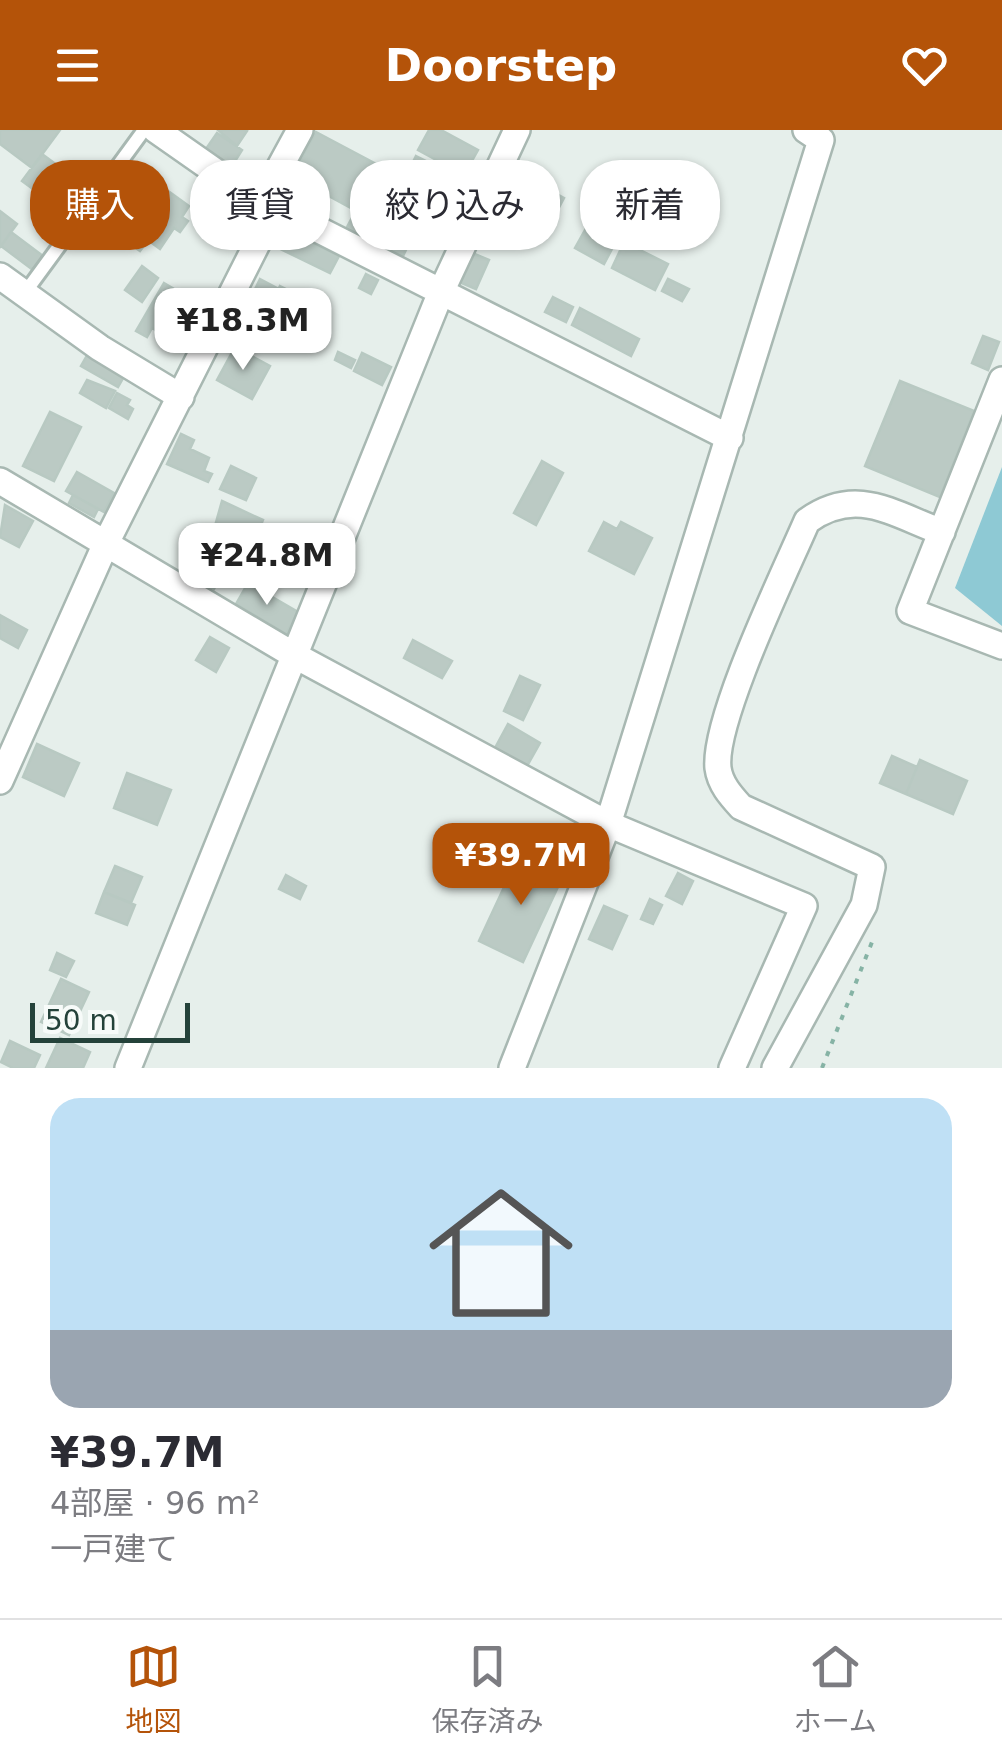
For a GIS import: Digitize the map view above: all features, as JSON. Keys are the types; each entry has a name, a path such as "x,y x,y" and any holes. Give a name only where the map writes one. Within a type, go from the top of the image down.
{"street":[{"path":"156,130 201,160"},
{"path":"284,160 300,130"},
{"path":"128,1068 441,292 517,130"},
{"path":"512,1068 608,824 730,438 821,140 806,130"},
{"path":"330,236 730,438"},
{"path":"0,781 6,751 253,250"},
{"path":"0,276 22,296 181,397"},
{"path":"1002,380 910,611 1002,646"},
{"path":"0,481 107,540 292,654 608,824 804,906 732,1068"},
{"path":"776,1068 864,905 872,867 742,807 727,792 718,772 719,746 744,670 807,521 829,506 855,500 942,532"}],"lane":[{"path":"22,296 144,130"}],"path":[{"path":"822,1068 878,929"}],"water":[{"path":"1002,467 1002,626 955,588"}],"building":[{"path":"0,130 60,130 38,160 30,160 30,166 0,144"},
{"path":"218,130 245,130 247,131 237,146"},
{"path":"429,130 441,130 478,150 472,160 436,160 418,150"},
{"path":"316,132 369,160 350,160 350,207 330,197 330,160 301,160"},
{"path":"217,133 242,150 236,160 223,160 206,149"},
{"path":"30,170 30,187 22,181"},
{"path":"170,192 189,206 182,217 188,221 180,232 174,228 170,234"},
{"path":"0,211 17,224 0,247"},
{"path":"11,232 43,256 33,270 1,246"},
{"path":"580,239 580,250 611,250 604,264 575,248"},
{"path":"282,250 327,250 339,256 330,273"},
{"path":"620,250 640,250 668,264 655,290 612,268"},
{"path":"470,252 489,260 476,289 457,281"},
{"path":"142,266 158,278 142,302 125,290"},
{"path":"366,274 378,280 371,294 359,288"},
{"path":"260,279 277,288 261,322 243,314"},
{"path":"668,279 689,289 682,301 662,291"},
{"path":"164,283 186,296 181,305 187,309 183,316 177,313 164,335 152,328 147,337 136,331"},
{"path":"280,286 316,304 312,311 321,316 314,330 305,325 296,344 260,326"},
{"path":"553,297 573,307 566,322 545,312"},
{"path":"580,308 639,339 631,356 572,325"},
{"path":"983,336 999,342 988,370 972,363"},
{"path":"235,347 270,366 252,399 217,380"},
{"path":"89,352 126,373 118,387 81,366"},
{"path":"338,352 355,360 351,368 335,360"},
{"path":"362,353 391,367 382,385 354,371"},
{"path":"87,380 115,391 106,408 80,393"},
{"path":"900,381 974,411 940,497 865,466"},
{"path":"117,393 130,400 127,405 133,409 128,419 109,408"},
{"path":"50,412 81,427 54,481 23,466"},
{"path":"181,434 194,440 190,449 209,458 204,471 212,474 208,482 167,464"},
{"path":"542,461 563,473 536,525 514,513"},
{"path":"231,466 256,478 246,500 220,489"},
{"path":"77,472 114,493 104,512 66,491"},
{"path":"73,495 98,509 94,517 69,503"},
{"path":"222,501 263,520 259,530 274,537 265,557 213,533"},
{"path":"5,505 33,521 19,547 0,537"},
{"path":"604,522 617,529 621,522 652,538 634,574 589,551"},
{"path":"215,566 224,570 214,589 205,584"},
{"path":"248,583 298,612 286,634 236,604"},
{"path":"0,615 27,630 18,648 0,638"},
{"path":"210,637 229,648 216,672 196,660"},
{"path":"413,640 452,661 442,678 404,658"},
{"path":"520,676 540,685 523,720 504,711"},
{"path":"508,724 540,743 527,766 495,748"},
{"path":"37,744 79,763 64,796 23,777"},
{"path":"892,756 917,767 906,794 880,783"},
{"path":"920,760 967,781 953,814 906,794"},
{"path":"127,773 171,790 157,825 114,808"},
{"path":"554,828 570,836 560,855 551,851 546,859 532,852 543,829 551,833"},
{"path":"519,855 563,876 523,962 479,941"},
{"path":"115,866 142,877 131,903 104,892"},
{"path":"678,873 693,881 682,904 666,896"},
{"path":"286,875 306,886 300,899 279,889"},
{"path":"104,892 135,905 127,925 96,913"},
{"path":"650,899 662,905 653,924 641,919"},
{"path":"604,906 627,916 612,949 589,939"},
{"path":"57,953 74,961 66,977 50,970"},
{"path":"61,979 89,992 69,1035 41,1022"},
{"path":"60,1038 90,1052 83,1068 46,1068"},
{"path":"10,1041 40,1055 34,1068 13,1068 1,1062"}]}
